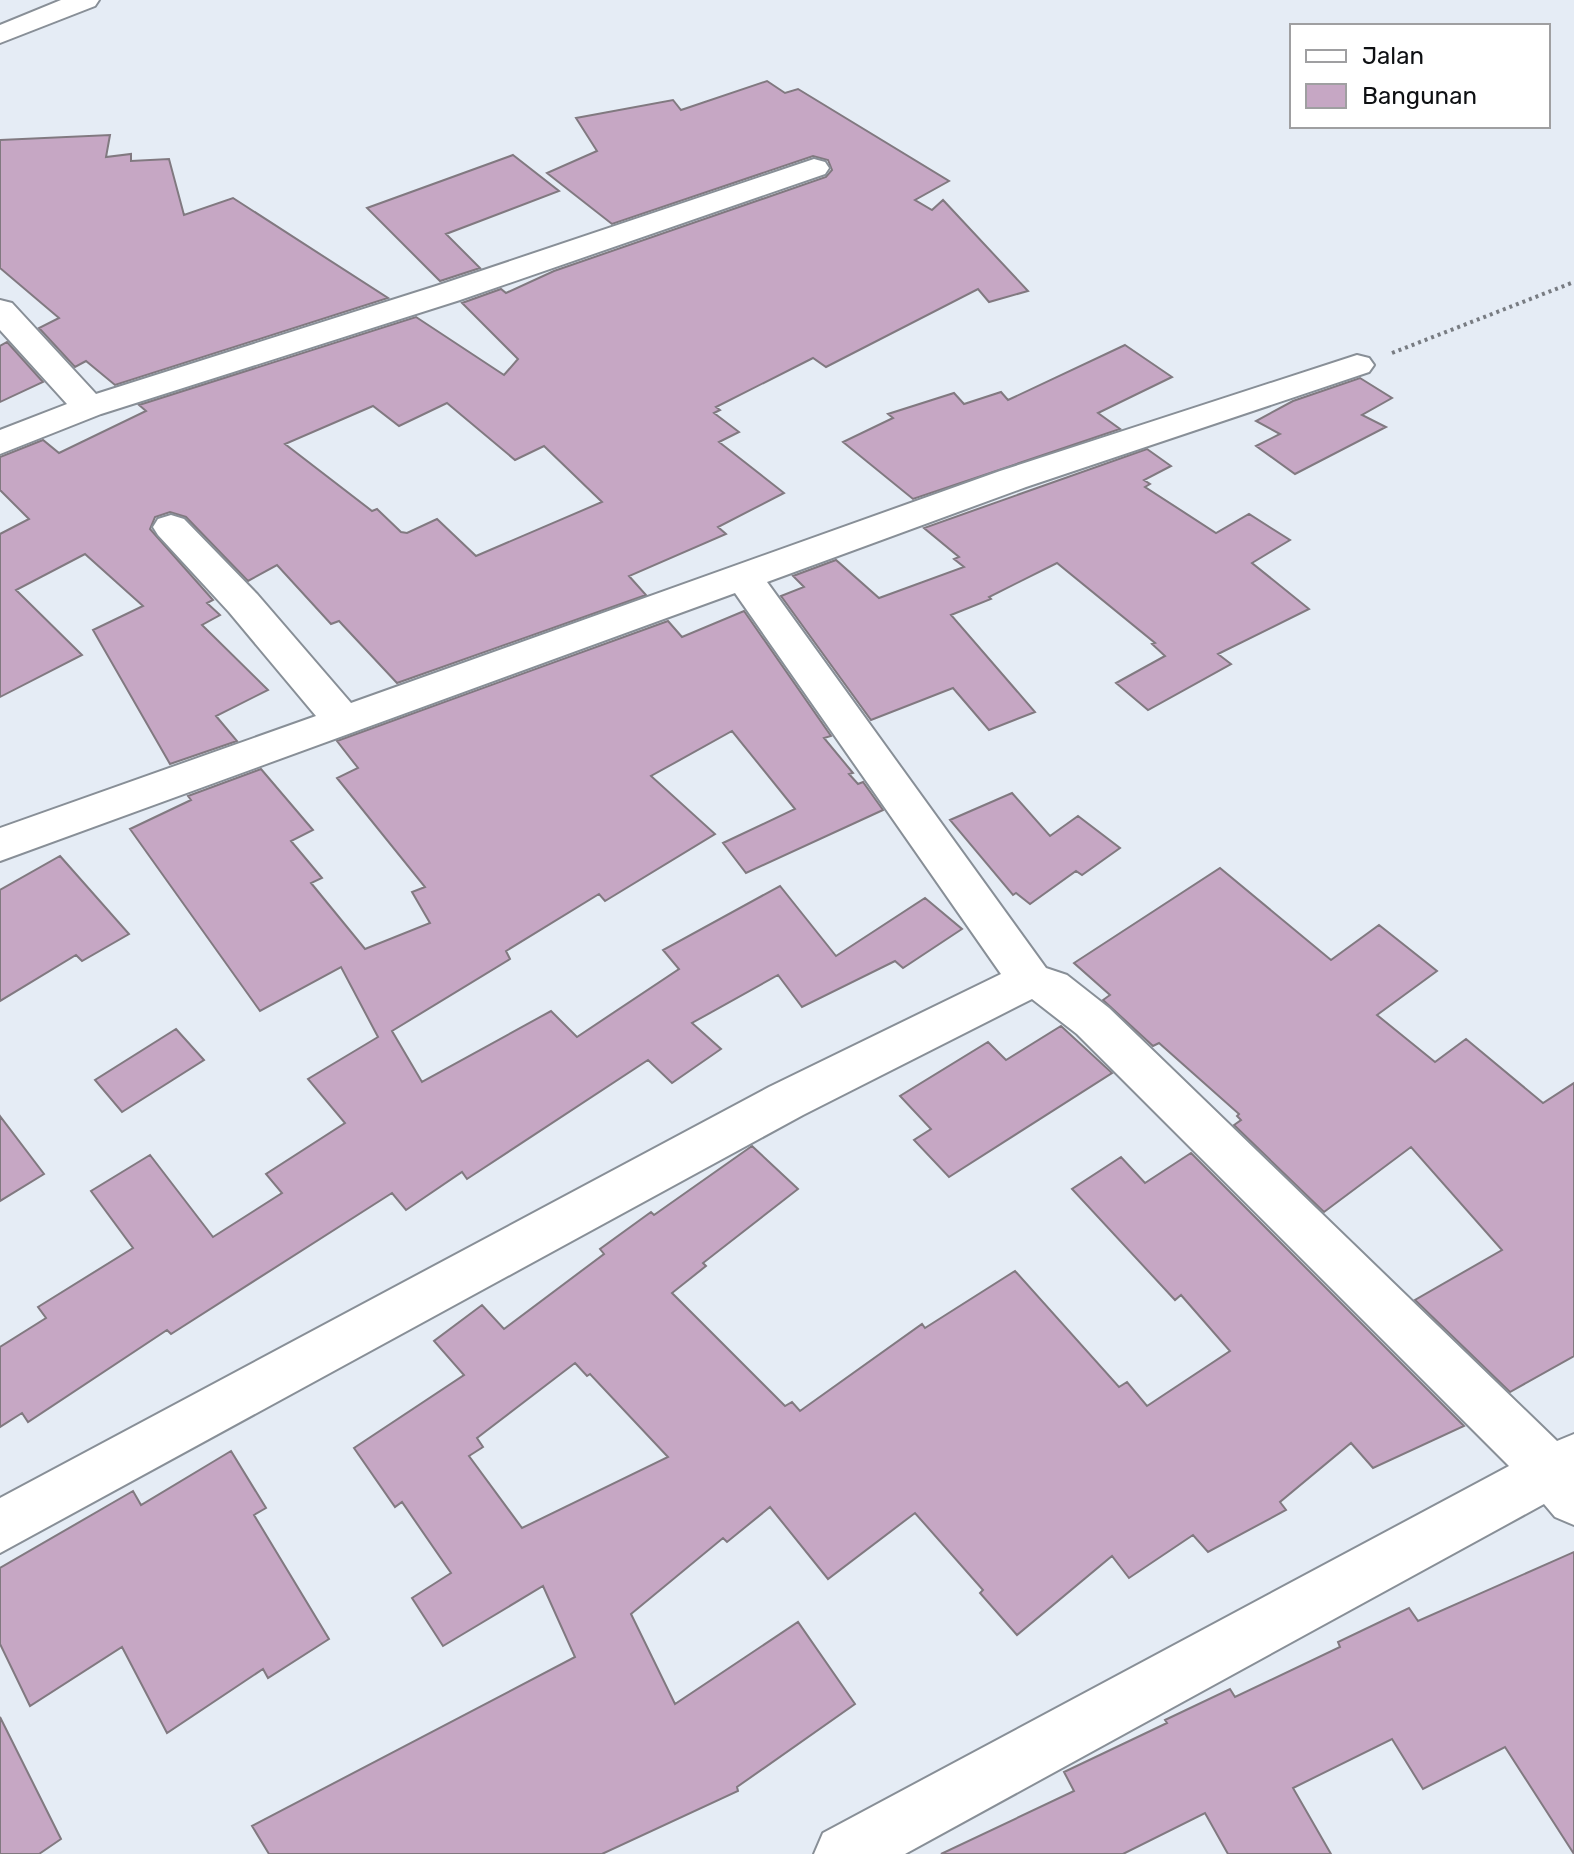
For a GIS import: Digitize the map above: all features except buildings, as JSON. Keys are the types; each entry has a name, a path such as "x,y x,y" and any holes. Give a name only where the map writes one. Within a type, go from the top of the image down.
{"street":[{"path":"0,35 85,0"},
{"path":"0,443 89,407 462,288 814,168"},
{"path":"0,310 89,407"},
{"path":"0,845 1013,479 1357,365"},
{"path":"171,527 243,603 343,721"},
{"path":"743,576 1030,980 1051,988 1093,1021 1567,1477 844,1854"},
{"path":"0,1527 786,1101 1030,980"}],"path":[{"path":"1357,365 1429,341 1574,282"}]}
